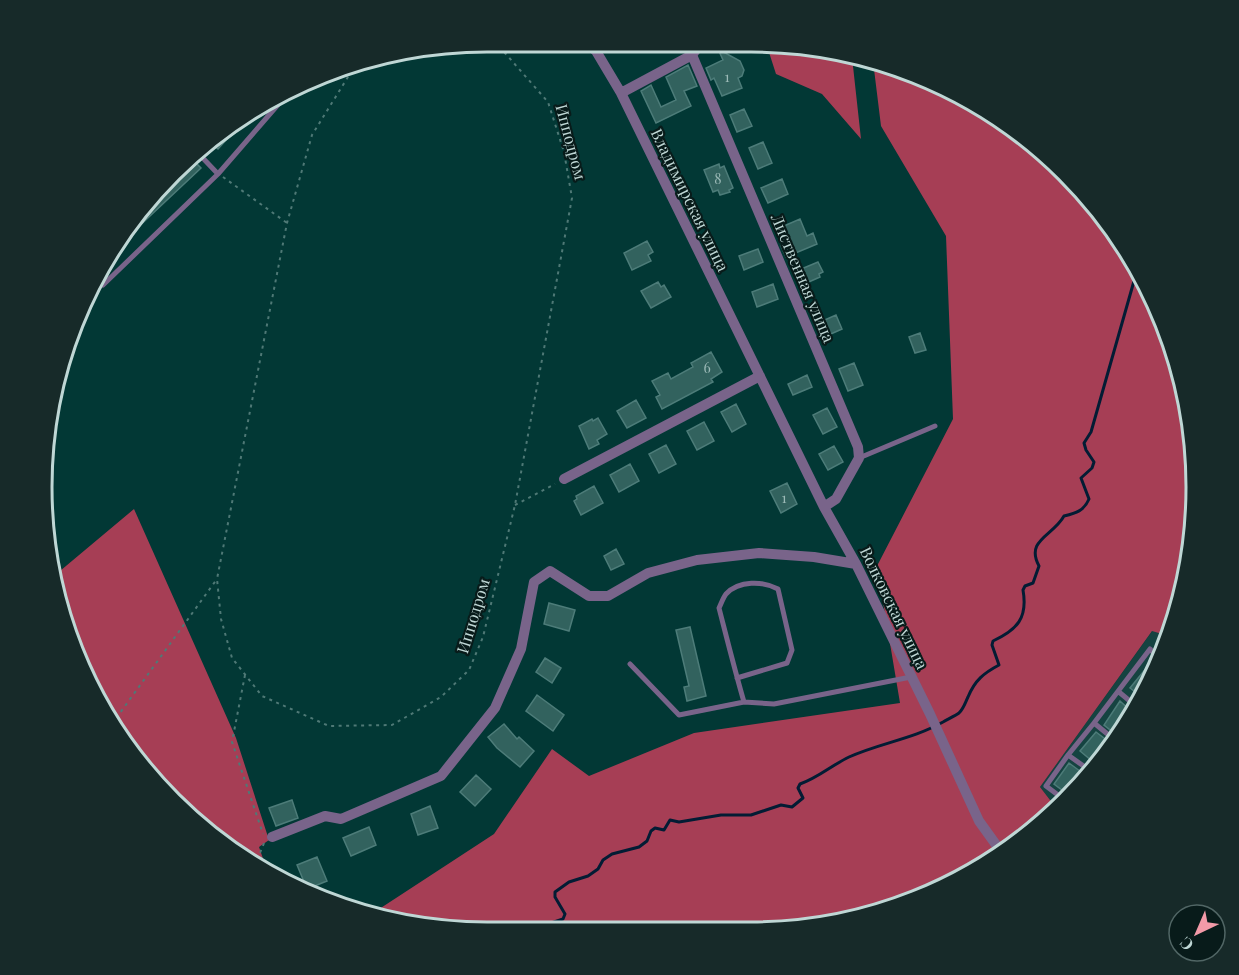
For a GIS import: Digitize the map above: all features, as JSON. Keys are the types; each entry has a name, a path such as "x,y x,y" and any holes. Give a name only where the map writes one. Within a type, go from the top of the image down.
{"street":[{"name":"Владимирская улица","path":"597,52 621,93 759,376"},
{"path":"621,93 694,52"},
{"name":"Лиственная улица","path":"692,55 858,447 859,458"},
{"path":"564,479 759,376"},
{"name":"Волковская улица","path":"759,376 933,719 979,821 997,846"},
{"path":"824,507 836,499 859,458"},
{"path":"272,837 325,816 341,819 441,776 495,708 521,649 534,582 550,572 589,596 608,596 648,573 697,560 759,553 814,557 856,564"}],"lane":[{"path":"103,285 218,174 275,108"},
{"path":"203,158 218,174"},
{"path":"859,458 935,426"},
{"path":"737,678 787,663 792,650 778,589 766,583 742,585 727,594 719,608 737,678 744,702"},
{"path":"1059,795 1046,786 1150,649 1153,653"},
{"path":"630,664 679,715 744,702 774,704 911,677"},
{"path":"1119,692 1130,701"},
{"path":"1094,723 1109,735"},
{"path":"1068,755 1085,767"}],"path":[{"name":"Ипподром","path":"349,76 312,135 287,223 217,579 221,619 232,658 262,696 328,726 392,725 441,697 469,670 483,637 515,505 572,198 564,152 548,102 505,53 502,52"},
{"path":"218,174 287,223"},
{"path":"515,505 564,479"},
{"path":"118,716 217,579"},
{"path":"245,675 232,742 265,840 260,853 262,859"}],"shaded area":[{"path":"769,53 808,56 853,65 861,139 822,94 776,74"},
{"path":"874,70 944,97 993,126 1038,160 1079,201 1113,246 1142,295 1172,375 1186,459 1186,516 1183,544 1172,600 1161,634 1152,631 1040,787 1052,802 1016,833 969,864 944,878 891,899 836,914 780,922 459,922 379,909 494,834 552,749 589,776 694,733 900,703 877,566 953,419 946,236 881,126"},
{"path":"134,509 236,738 269,840 259,847 263,860 201,815 160,774 142,752 97,680 67,600 61,570"},
{"path":"1153,630 1161,633 1142,680 1097,752 1052,802 1040,787"}],"building":[{"path":"719,52 740,61 744,70 742,76 738,78 742,88 722,96 714,78 711,80 706,68 723,60"},
{"path":"688,65 697,86 684,91 691,106 656,123 641,91 651,85 661,107 676,100 666,77"},
{"path":"744,109 752,126 737,132 730,115"},
{"path":"763,142 772,163 758,169 749,148"},
{"path":"197,164 201,168 141,225 160,201"},
{"path":"719,164 720,168 724,166 733,188 729,190 730,192 720,195 718,190 713,192 704,170"},
{"path":"782,179 788,194 768,203 761,188"},
{"path":"800,219 807,236 813,233 817,244 786,257 777,229"},
{"path":"647,241 653,252 648,255 651,261 632,270 624,253"},
{"path":"758,249 763,262 744,270 739,256"},
{"path":"818,262 823,272 819,274 820,277 802,285 797,273 800,272 799,270"},
{"path":"658,282 661,287 664,285 671,297 651,308 641,291"},
{"path":"773,284 778,299 757,307 752,292"},
{"path":"836,315 842,329 824,337 818,323"},
{"path":"920,333 926,350 915,353 909,337"},
{"path":"711,352 722,372 711,379 713,382 662,409 656,397 660,395 652,381 668,373 671,379 693,367 691,363"},
{"path":"854,363 863,385 848,391 839,369"},
{"path":"807,375 812,387 793,395 788,384"},
{"path":"636,400 646,418 627,428 617,411"},
{"path":"736,404 746,424 732,432 721,412"},
{"path":"827,408 837,427 823,434 813,415"},
{"path":"598,418 607,434 597,440 599,444 589,449 579,426"},
{"path":"704,422 714,441 697,450 687,431"},
{"path":"666,445 676,464 659,473 649,454"},
{"path":"834,446 843,462 828,470 819,454"},
{"path":"630,464 639,481 619,492 610,475"},
{"path":"787,483 797,504 781,513 770,491"},
{"path":"594,486 603,503 581,515 574,501 577,499 576,496"},
{"path":"616,549 624,564 611,570 604,556"},
{"path":"549,603 575,610 569,631 544,624"},
{"path":"690,627 706,696 687,701 684,687 689,686 676,630"},
{"path":"545,658 561,668 552,683 536,672"},
{"path":"1148,666 1135,692 1130,688"},
{"path":"537,695 564,715 553,731 526,711"},
{"path":"1120,701 1127,707 1112,731 1104,725"},
{"path":"504,724 517,739 519,737 534,751 520,767 497,748 488,737"},
{"path":"1096,732 1106,739 1091,760 1080,751"},
{"path":"1069,763 1081,772 1063,791 1054,784"},
{"path":"476,775 491,789 475,806 460,792"},
{"path":"292,800 298,818 276,826 269,808"},
{"path":"430,806 438,828 418,835 411,814"},
{"path":"369,827 376,845 351,856 343,838"},
{"path":"317,857 327,881 314,886 304,882 297,865"}],"waterway":[{"path":"554,922 563,919 565,914 555,897 555,892 569,882 588,876 612,854 639,847 647,841 651,831 655,828 664,830 670,820 679,822 721,815 751,815 781,805 792,807 803,798 798,788 800,784 849,757 920,733 959,713 977,682 984,674 999,665 992,645 993,641 1009,632 1022,616 1023,590 1025,586 1033,583 1039,566 1035,550 1038,544 1064,516 1079,511 1089,499 1081,478 1092,468 1094,462 1084,443 1091,432 1134,281"}]}
